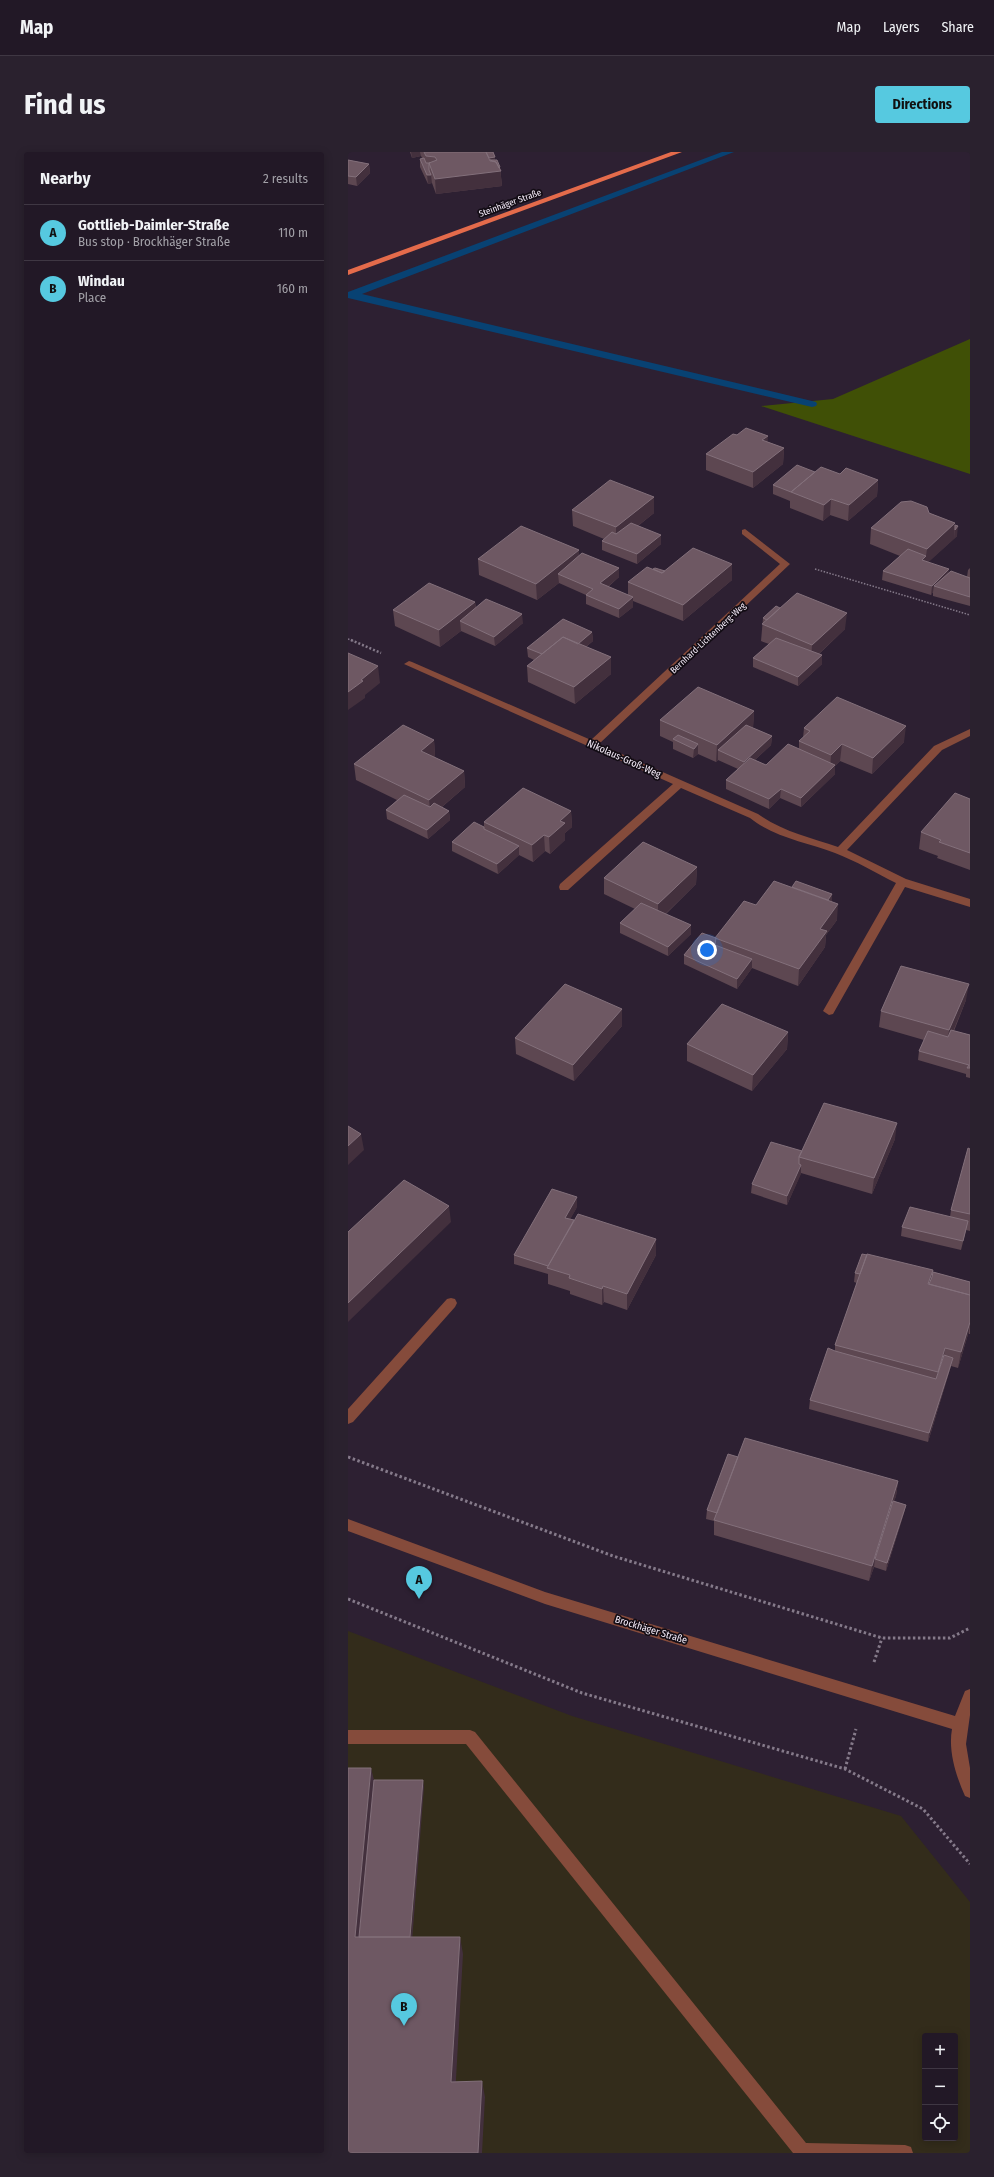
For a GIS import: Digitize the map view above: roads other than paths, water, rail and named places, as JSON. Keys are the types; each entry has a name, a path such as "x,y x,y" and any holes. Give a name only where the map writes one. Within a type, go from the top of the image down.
{"main road":[{"name":"Steinhäger Straße","path":"348,273 678,152"}],"street":[{"name":"Bernhard-Lichtenberg-Weg","path":"592,745 785,564 745,532"},
{"name":"Nikolaus-Groß-Weg","path":"409,664 754,816 763,823 785,833 840,851 902,882 970,903"},
{"path":"840,851 938,748 970,732"},
{"path":"564,887 679,784"},
{"path":"829,1011 902,882"},
{"path":"348,1418 451,1303"},
{"name":"Brockhäger Straße","path":"348,1524 545,1598 959,1724"},
{"path":"970,1696 959,1724 959,1759 970,1792"},
{"path":"348,1737 470,1737 802,2151 905,2153"}],"waterway":[{"path":"351,294 730,152"},
{"path":"351,294 812,404"}],"place":[{"name":"Gottlieb-Daimler-Straße","path":"419,1599"},
{"name":"Windau","path":"404,2026"}]}
